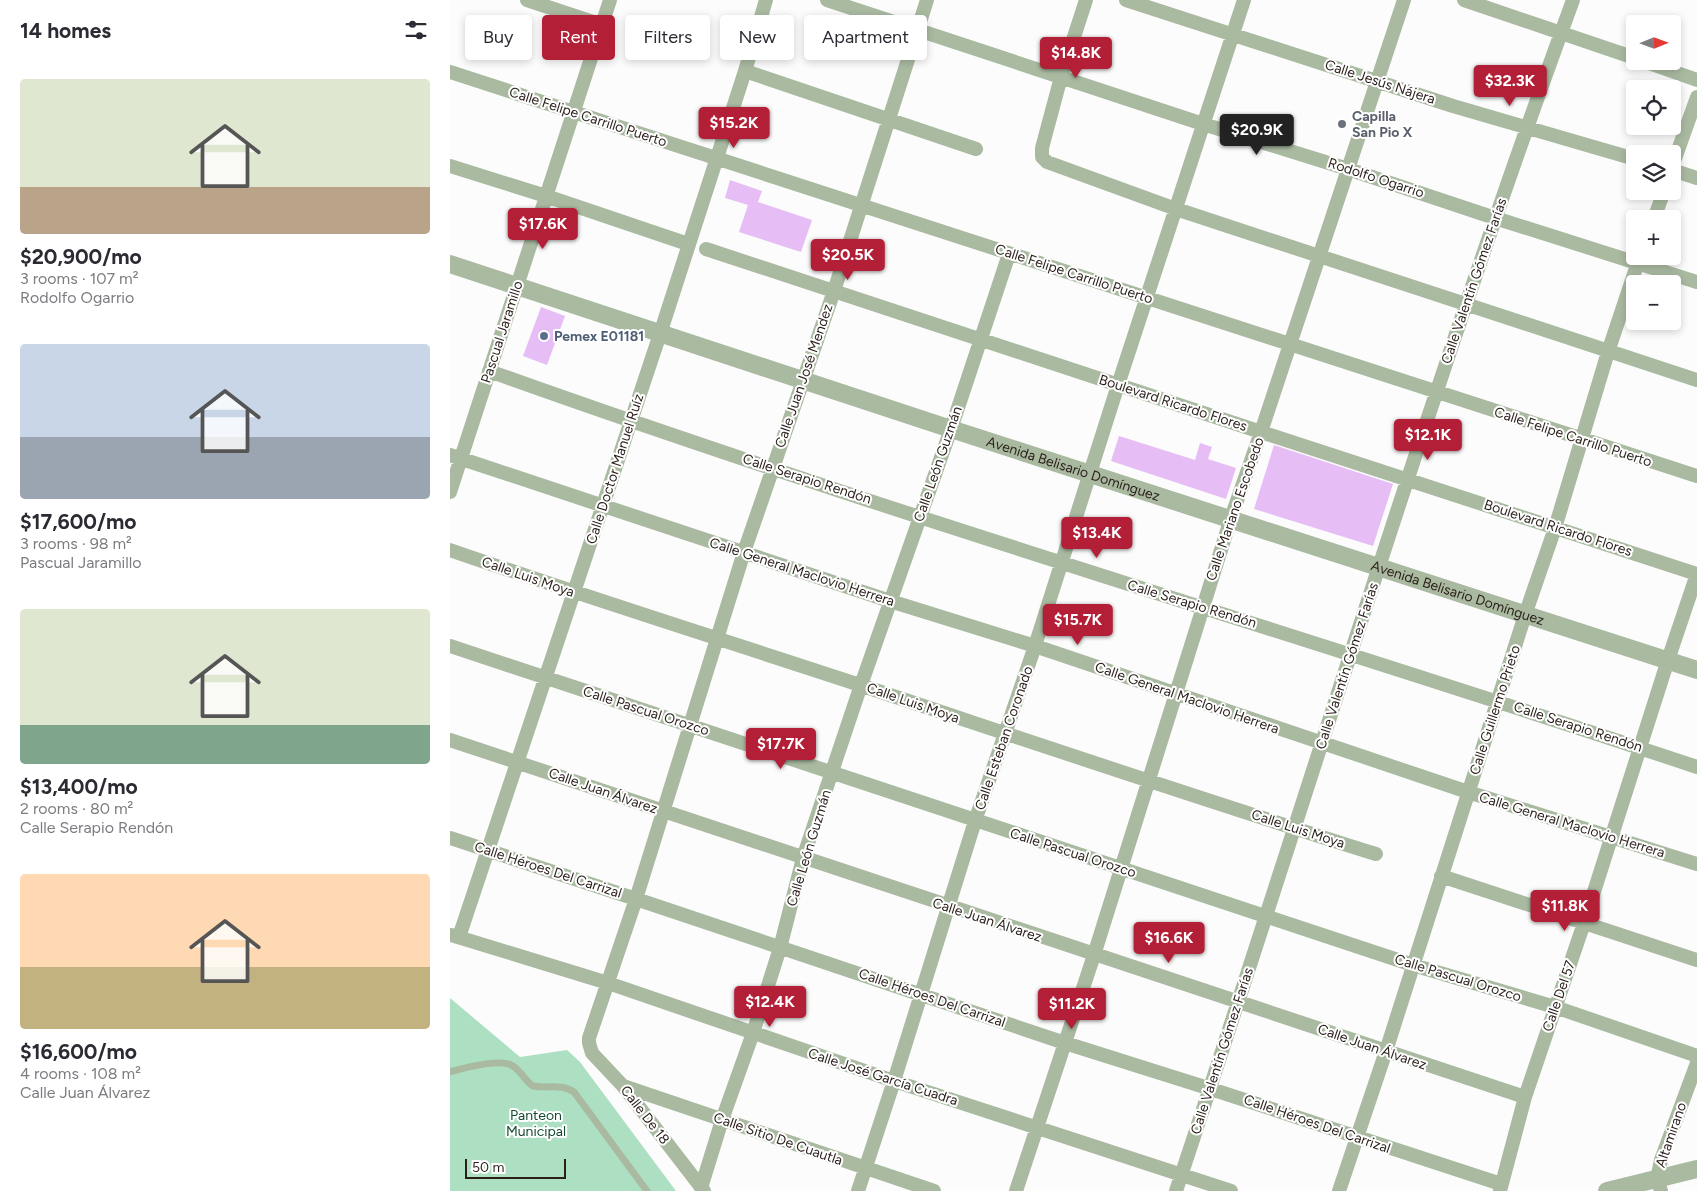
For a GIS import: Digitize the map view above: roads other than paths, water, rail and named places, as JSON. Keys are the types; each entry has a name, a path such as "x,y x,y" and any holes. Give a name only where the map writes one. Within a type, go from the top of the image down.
{"street":[{"path":"527,0 572,15"},
{"name":"Pascual Jaramillo","path":"605,15 610,0"},
{"name":"Calle Doctor Manuel Ruíz","path":"455,936 488,850 574,593 660,334 766,0"},
{"name":"Rodolfo Ogarrio","path":"827,0 872,15"},
{"name":"Calle Juan José Mendez","path":"922,15 927,0"},
{"path":"1086,0 1061,77 1042,148 1042,156 1046,162 1176,209 1319,257 1466,303 1608,352 1697,380"},
{"name":"Calle Jesús Nájera","path":"1126,0 1453,106 1626,156"},
{"name":"Calle Esteban Coronado","path":"858,1191 975,821 1035,646 1118,384 1244,0"},
{"name":"Calle Mariano Escobedo","path":"1016,1191 1094,955 1231,518 1291,344 1404,0"},
{"path":"1464,0 1626,55"},
{"name":"Calle Valentín Gómez Farías","path":"1176,1191 1211,1088 1407,478 1572,0"},
{"name":"Rodolfo Ogarrio","path":"927,33 1496,218 1626,256"},
{"name":"Pascual Jaramillo","path":"450,492 456,456 489,371 590,60"},
{"name":"Calle Juan José Mendez","path":"589,1038 636,898 744,552 834,291 908,60"},
{"path":"1669,70 1697,80"},
{"path":"745,71 976,149"},
{"name":"Calle Felipe Carrillo Puerto","path":"450,72 1697,476"},
{"path":"1680,145 1697,97"},
{"path":"450,166 688,244"},
{"path":"1681,172 1697,178"},
{"name":"Boulevard Ricardo Flores","path":"706,249 1697,574"},
{"name":"Calle León Guzmán","path":"702,1189 722,1120 753,1033 780,948 803,858 861,685 951,429 1009,254"},
{"name":"Avenida Belisario Domínguez","path":"450,264 951,429 1697,670"},
{"name":"Calle Guillermo Prieto","path":"1339,1191 1386,1051 1525,615 1555,528 1608,352 1637,265"},
{"name":"Rodolfo Ogarrio","path":"1652,265 1697,282"},
{"name":"Calle Serapio Rendón","path":"489,371 631,421 1062,563 1203,606 1697,766"},
{"name":"Calle General Maclovio Herrera","path":"456,456 890,601 1035,646 1468,792 1697,864"},
{"name":"Calle Luis Moya","path":"450,550 574,593 1376,854"},
{"name":"Calle Del 57","path":"1500,1188 1526,1098 1697,574"},
{"name":"Calle Pascual Orozco","path":"450,646 1413,965 1556,1007 1697,1056"},
{"name":"Calle Juan Álvarez","path":"450,740 1526,1098"},
{"name":"Calle Héroes Del Carrizal","path":"450,838 636,898 1065,1043 1211,1088 1500,1188"},
{"path":"1441,876 1697,960"},
{"name":"Calle José García Cuadra","path":"455,936 608,983 894,1081 1231,1191"},
{"name":"Calle De 18","path":"589,1038 592,1053 623,1086 702,1189"},
{"name":"Altamirano","path":"1659,1185 1668,1139 1697,1063"},
{"name":"Calle Sitio De Cuautla","path":"623,1086 934,1191"},
{"path":"1607,1191 1659,1185 1697,1169"}],"lane":[{"path":"450,1072 503,1063 515,1067 533,1086 557,1086 574,1092 647,1191"}],"place":[{"name":"Capilla San Pio X","path":"1342,124"},
{"name":"Pemex E01181","path":"544,336"}],"park label":[{"name":"Panteon Municipal","path":"536,1124"}]}
